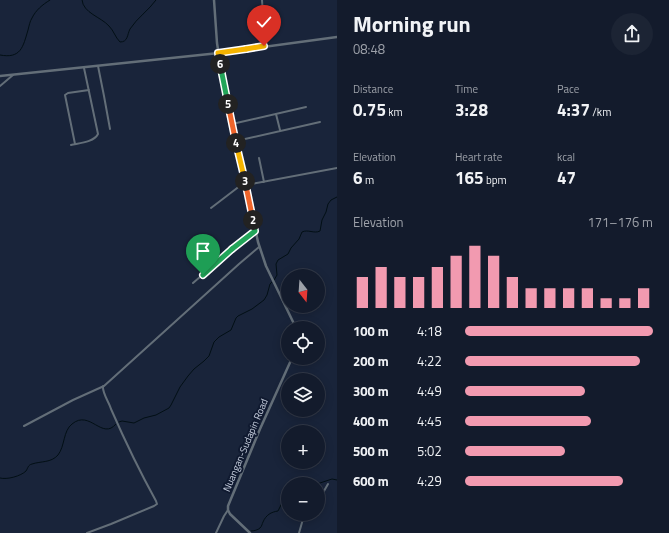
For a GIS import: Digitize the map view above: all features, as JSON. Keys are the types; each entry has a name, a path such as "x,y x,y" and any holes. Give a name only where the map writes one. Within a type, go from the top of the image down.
{"street":[{"path":"214,0 218,53 255,231 266,266 293,321"},
{"path":"262,0 264,46"},
{"path":"0,76 218,53 337,37"},
{"path":"98,66 110,129"},
{"path":"71,145 92,140 98,134 84,68"},
{"path":"0,86 14,75"},
{"path":"75,144 65,95 68,93 89,90"},
{"path":"232,124 306,107"},
{"path":"276,114 280,131"},
{"path":"236,141 320,122"},
{"path":"259,158 264,182"},
{"path":"246,185 337,168"},
{"path":"211,208 245,182"},
{"path":"193,283 212,268 230,250 255,231"},
{"path":"24,426 73,400 104,386 259,247"},
{"name":"Nuangan-Sudapin Road","path":"228,510 236,485 289,365"},
{"path":"86,533 120,521 157,504 137,466 116,420 104,392 104,386"},
{"path":"325,489 328,484"},
{"path":"216,533 228,510 232,516 250,533"},
{"path":"300,533 303,521"}],"waterway":[{"path":"0,55 13,55 20,50 34,15 50,0"},
{"path":"82,0 89,12 106,23 120,42 125,41 133,25 156,0"},
{"path":"274,280 277,275 276,264 278,260 288,254 299,239 302,232 320,231 322,220 328,204 331,200 337,197"},
{"path":"119,422 134,423 144,418 156,415 169,408 180,387 188,376 209,356 214,342 219,337 231,330 238,316 252,309 264,300 272,282"},
{"path":"0,478 17,476 24,473 31,464 49,461 55,458 62,447 69,427 78,420 84,420 106,429 111,428 116,424"},
{"path":"325,481 332,479 337,480"},
{"path":"251,531 259,529 267,516 278,511 281,505"}],"route":[{"path":"203,275 230,250 255,231 218,53 264,46"}]}
